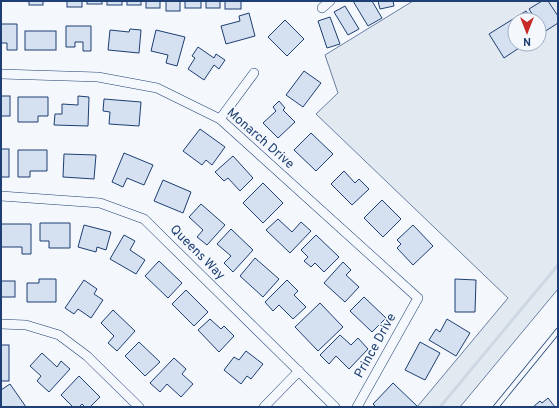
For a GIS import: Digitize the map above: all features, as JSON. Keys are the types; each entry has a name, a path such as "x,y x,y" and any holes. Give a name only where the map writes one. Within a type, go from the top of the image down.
{"street":[{"path":"322,8 330,1"},
{"name":"Monarch Drive","path":"1,74 98,77 157,88 220,119 418,298"},
{"path":"220,119 254,74"},
{"name":"Queens Way","path":"1,196 100,203 144,219 335,407"},
{"name":"Prince Drive","path":"357,407 418,298"},
{"path":"1,324 26,325 59,334 87,356 139,407"},
{"path":"264,407 299,371"}],"lane":[{"path":"496,407 558,331"}],"shaded area":[{"path":"413,1 558,1 558,289 460,407 417,407 508,298 316,114 338,93 325,55"}],"building":[{"path":"29,1 43,1 43,5 29,5"},
{"path":"67,1 82,1 82,7 67,7"},
{"path":"87,1 102,1 102,4 87,4"},
{"path":"107,1 122,1 122,5 107,5"},
{"path":"127,1 141,1 141,5 127,5"},
{"path":"146,1 160,1 160,8 146,8"},
{"path":"166,1 180,1 180,11 166,11"},
{"path":"185,1 201,1 201,8 185,8"},
{"path":"206,1 220,1 220,8 206,8"},
{"path":"225,1 241,1 241,9 225,9"},
{"path":"353,1 372,1 382,18 368,26"},
{"path":"378,1 393,1 394,6 380,9"},
{"path":"542,1 548,1 558,16 558,23 547,30 547,12 531,12 529,9"},
{"path":"345,6 359,29 348,35 334,12"},
{"path":"249,13 255,36 226,44 221,26 240,21 239,16"},
{"path":"330,17 340,44 327,48 318,21"},
{"path":"285,20 304,39 287,56 268,37"},
{"path":"507,23 507,52 513,52 504,58 489,34"},
{"path":"1,24 17,24 17,50 7,50 7,43 1,43"},
{"path":"66,26 91,26 91,51 83,51 83,42 75,42 75,47 66,47"},
{"path":"130,29 141,30 139,53 108,50 110,30 129,32"},
{"path":"156,30 185,37 177,66 166,63 168,55 151,51"},
{"path":"25,31 56,31 56,50 25,50"},
{"path":"198,47 214,58 216,54 225,60 219,69 214,65 204,80 188,69 195,58 192,56"},
{"path":"304,71 321,83 303,107 286,95"},
{"path":"1,96 10,96 10,116 1,116"},
{"path":"78,96 89,97 88,126 54,125 55,114 62,114 62,104 78,105"},
{"path":"18,97 48,97 48,116 38,116 38,122 18,122"},
{"path":"104,99 141,102 139,126 109,124 110,112 103,111"},
{"path":"279,101 285,108 283,110 295,122 278,138 263,123 276,111 273,107"},
{"path":"200,129 225,147 212,165 206,160 202,165 183,151"},
{"path":"311,133 333,154 316,171 294,150"},
{"path":"1,149 9,149 9,177 1,177"},
{"path":"18,150 47,150 47,171 30,171 30,177 18,177"},
{"path":"124,153 153,165 144,185 127,178 123,187 112,182"},
{"path":"64,154 96,155 94,179 63,177"},
{"path":"233,156 253,178 240,191 228,178 224,181 215,172"},
{"path":"344,171 355,183 359,179 369,189 352,205 331,184"},
{"path":"163,180 191,192 183,213 154,201"},
{"path":"263,183 283,203 263,223 243,203"},
{"path":"382,200 401,219 383,237 364,218"},
{"path":"201,204 225,225 207,245 197,237 203,230 189,217"},
{"path":"278,219 292,232 301,222 311,231 290,253 266,230"},
{"path":"40,223 70,223 70,248 49,248 49,241 40,241"},
{"path":"1,224 31,224 31,254 22,254 22,247 1,247"},
{"path":"84,225 111,232 106,250 97,247 96,252 78,247"},
{"path":"413,225 433,246 413,265 397,248 401,244 397,240"},
{"path":"231,229 253,250 233,272 224,263 231,256 217,244"},
{"path":"124,235 135,241 130,250 145,260 136,274 110,259"},
{"path":"316,235 339,257 324,272 315,263 311,267 304,261 308,257 301,250"},
{"path":"255,258 279,279 263,297 240,276"},
{"path":"159,261 182,283 168,298 145,276"},
{"path":"343,262 351,270 346,275 359,287 345,302 324,283"},
{"path":"39,279 56,279 56,302 27,302 27,283 39,283"},
{"path":"455,279 476,280 475,312 455,312"},
{"path":"84,280 97,289 94,294 103,300 91,318 78,309 74,314 65,308"},
{"path":"287,280 298,291 294,295 306,307 293,319 279,305 273,311 265,302"},
{"path":"1,281 15,281 15,297 1,297"},
{"path":"186,290 208,312 194,326 172,304"},
{"path":"364,297 386,318 372,332 350,311"},
{"path":"320,303 343,327 318,351 295,327"},
{"path":"113,310 135,331 117,351 108,343 114,336 101,323"},
{"path":"210,319 221,329 224,326 234,336 219,352 198,330"},
{"path":"447,319 470,333 456,356 429,340 436,329 440,332"},
{"path":"340,335 351,345 358,338 368,349 349,369 336,356 329,364 320,355"},
{"path":"139,342 160,362 145,376 125,356"},
{"path":"420,342 440,353 425,380 405,370"},
{"path":"1,345 9,345 9,381 1,381"},
{"path":"246,351 263,364 251,379 247,376 241,384 224,370 234,357 239,360"},
{"path":"42,353 57,367 61,361 70,369 49,392 37,381 41,376 30,366"},
{"path":"174,358 186,369 182,374 193,384 181,397 167,384 160,392 150,383"},
{"path":"79,376 100,397 90,407 85,407 82,404 79,407 73,407 61,395"},
{"path":"393,383 417,406 416,407 376,407 373,404"},
{"path":"10,384 26,407 2,407 1,390"},
{"path":"548,398 555,407 533,407 540,401 542,403"}],"waterway":[{"path":"440,407 558,265"}]}
